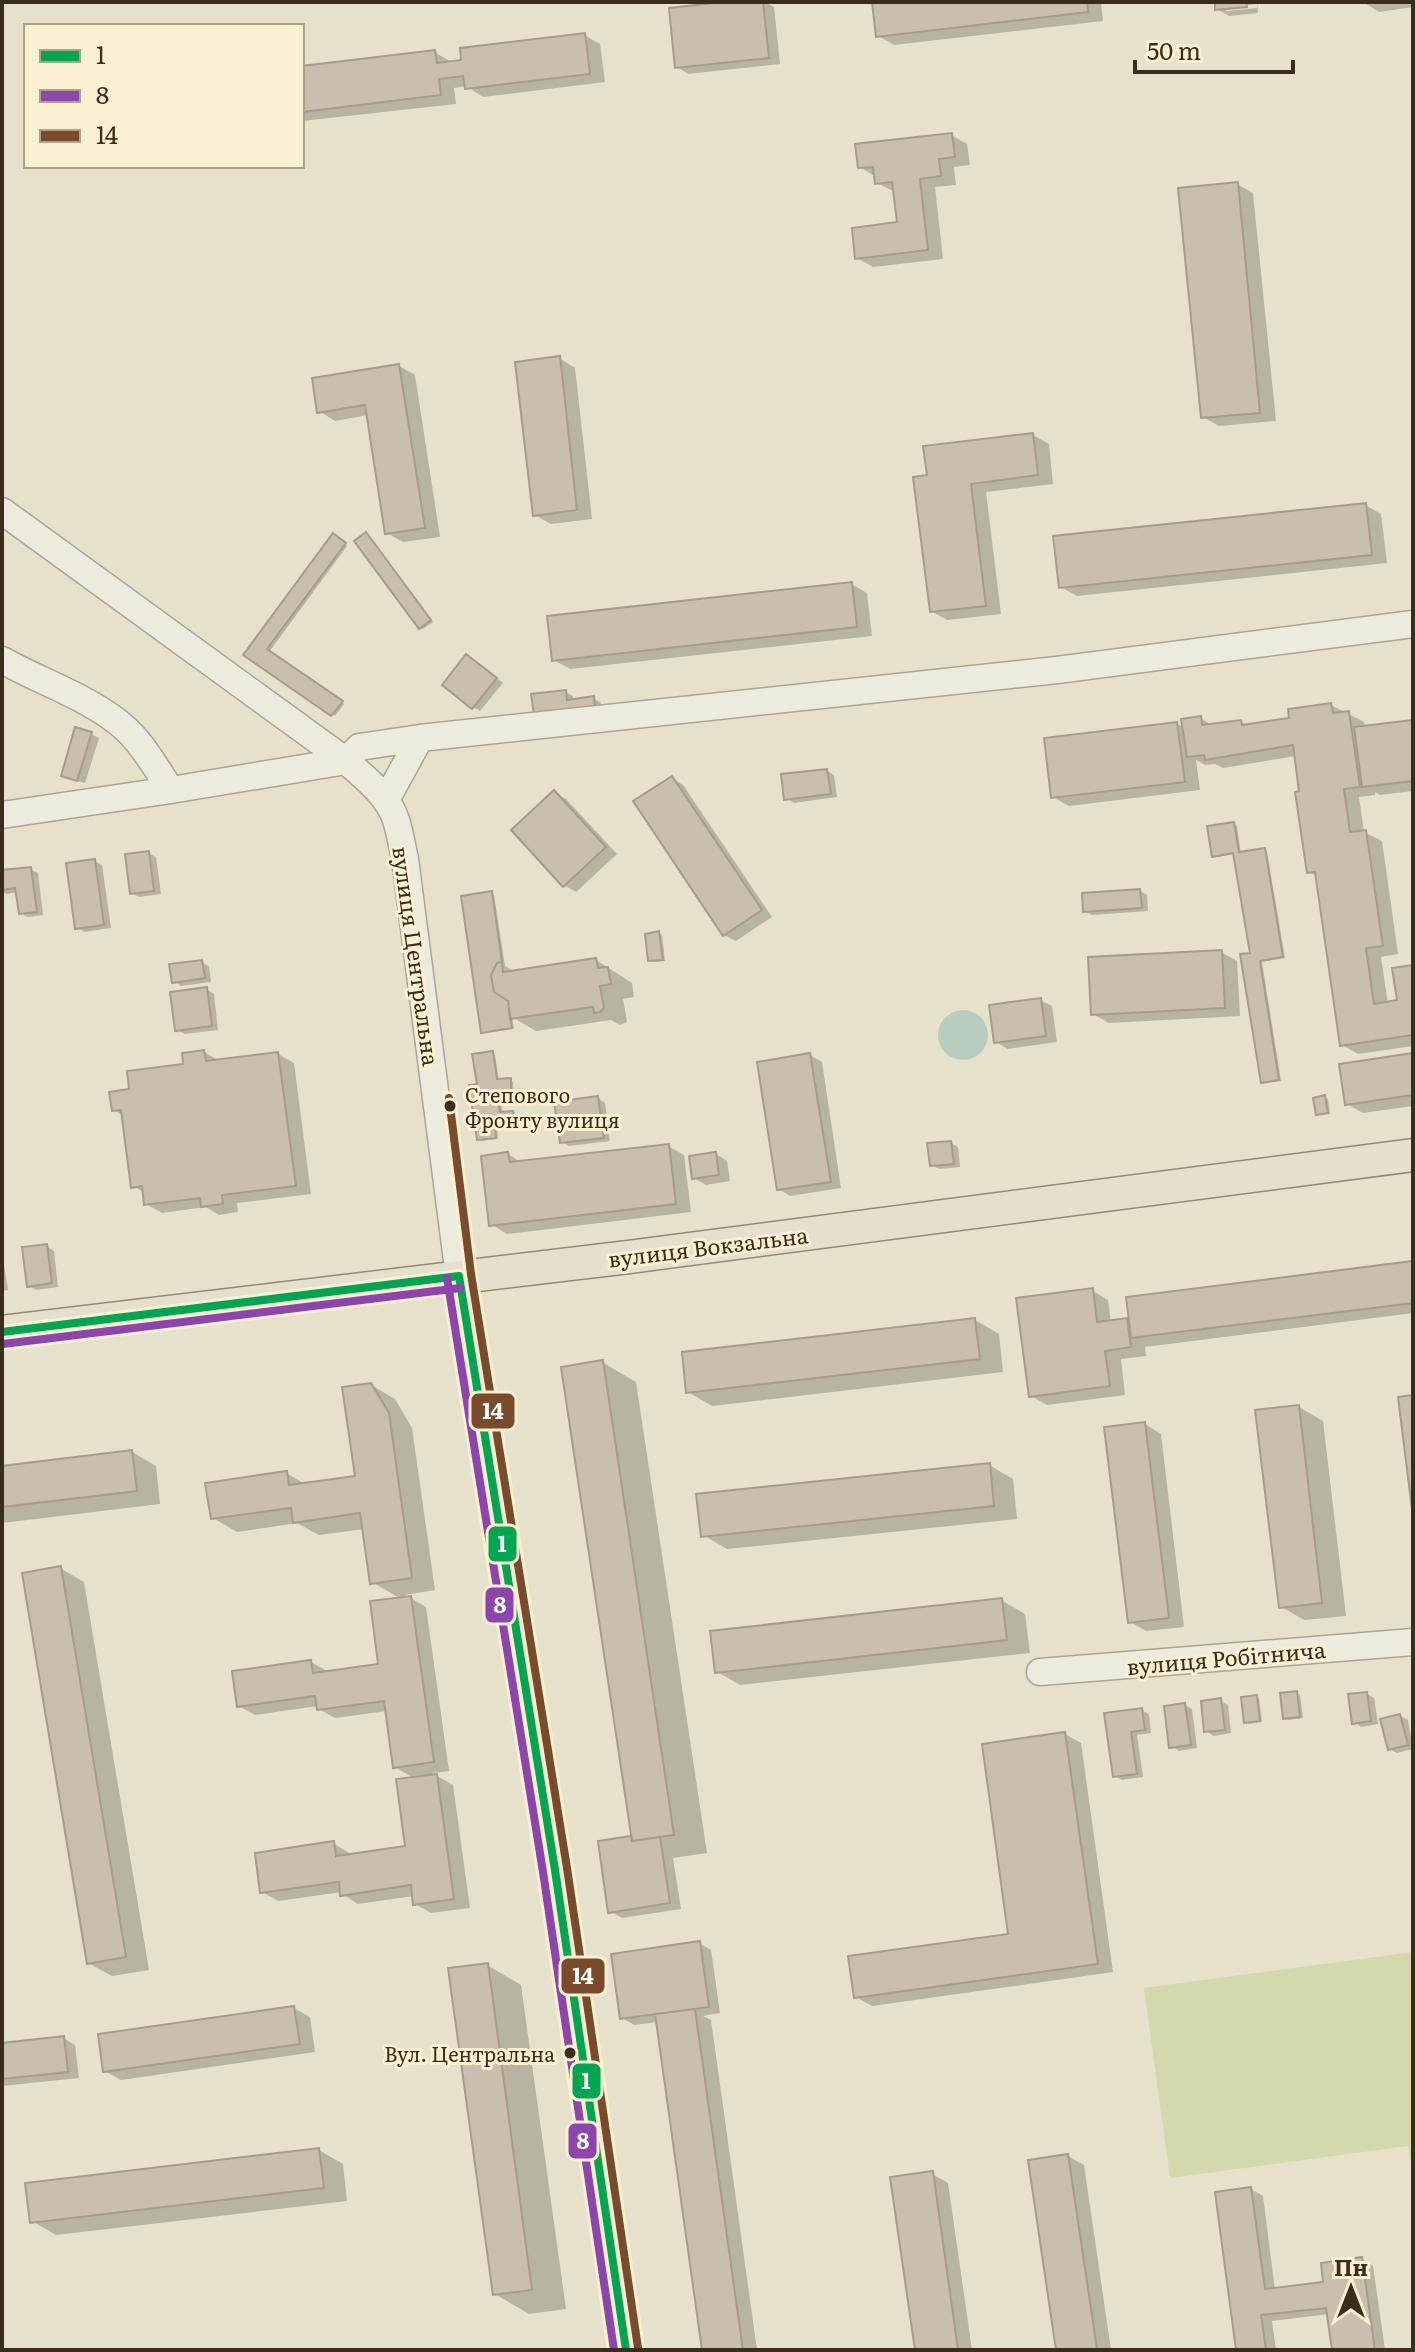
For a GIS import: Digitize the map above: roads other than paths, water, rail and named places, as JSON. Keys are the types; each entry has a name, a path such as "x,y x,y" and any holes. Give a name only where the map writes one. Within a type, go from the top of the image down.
{"main road":[{"name":"вулиця Вокзальна","path":"2,1332 692,1249 1413,1155"}],"street":[{"name":"вулиця Центральна","path":"2,511 346,761 375,787 396,818 405,859 459,1276 555,1870 626,2350"},
{"path":"2,815 346,761 359,747 420,738 1011,676 1413,624"},
{"path":"2,660 82,701 119,724 142,747 171,790"},
{"path":"386,800 420,738"},
{"name":"вулиця Робітнича","path":"1040,1672 1413,1642"}],"place":[{"name":"Степового Фронту вулиця","path":"450,1106"},
{"name":"Вул. Центральна","path":"570,2053"}]}
